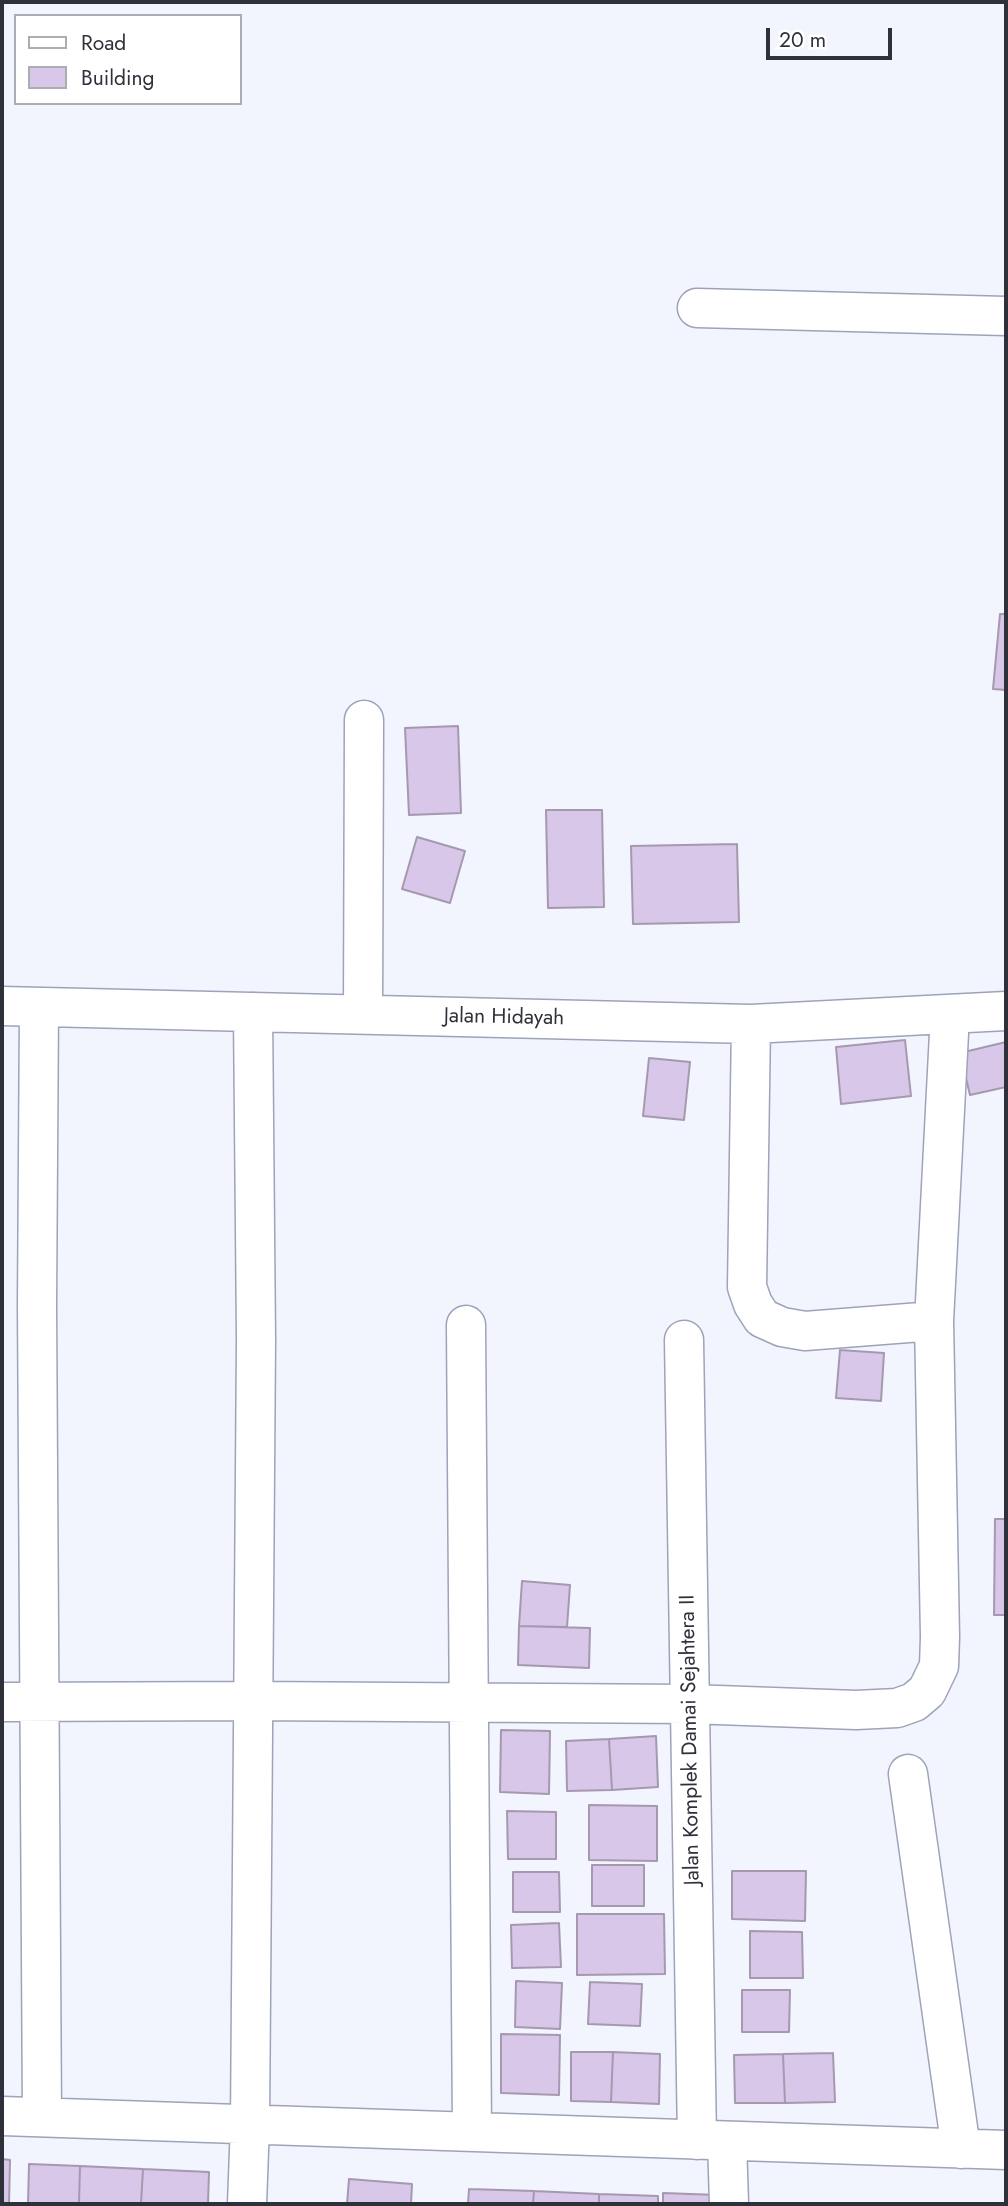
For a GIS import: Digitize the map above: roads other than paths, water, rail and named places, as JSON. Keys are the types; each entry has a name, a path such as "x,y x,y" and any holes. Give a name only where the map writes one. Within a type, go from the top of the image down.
{"street":[{"path":"697,308 1006,316"},
{"path":"363,1014 364,720"},
{"name":"Jalan Hidayah","path":"2,1006 751,1024 1006,1012"},
{"path":"39,1007 37,1305 42,2117"},
{"path":"247,2204 250,2124 256,1326 253,1012"},
{"path":"2,1702 253,1700 690,1704 856,1710 897,1708 914,1702 927,1691 939,1666 934,1321 950,1014"},
{"path":"751,1024 747,1287 752,1304 762,1318 782,1327 805,1331 934,1321"},
{"path":"466,1325 472,2132"},
{"name":"Jalan Komplek Damai Sejahtera II","path":"684,1340 690,1704 712,2140 729,2204"},
{"path":"908,1774 961,2149"},
{"path":"2,2116 1006,2150"}]}
